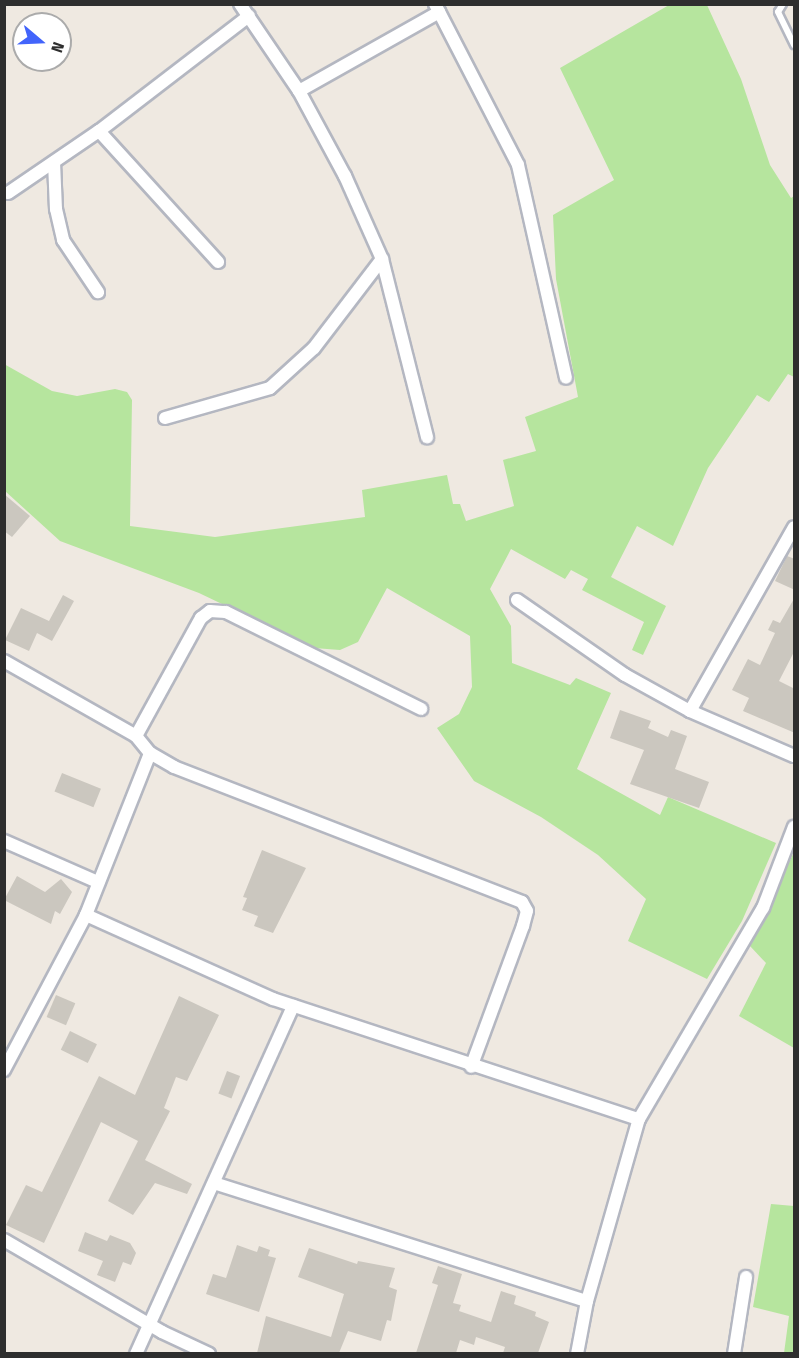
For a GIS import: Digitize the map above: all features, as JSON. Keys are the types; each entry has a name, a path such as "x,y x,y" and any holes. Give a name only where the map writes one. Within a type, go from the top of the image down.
{"street":[{"path":"240,4 299,91 345,176 382,259 427,437"},
{"path":"299,91 437,8 518,165 566,378"},
{"path":"8,193 99,131 249,16"},
{"path":"99,131 218,262"},
{"path":"54,162 56,209 63,240 98,292"},
{"path":"165,418 270,388 314,348 382,259"},
{"path":"690,711 795,527"},
{"path":"517,600 625,675 690,711 795,756"},
{"path":"136,736 201,618 210,611 226,612 421,709"},
{"path":"4,661 136,736 150,753 174,767 317,825 522,902 527,911 523,926 471,1067"},
{"path":"6,1064 86,915 150,753"},
{"path":"577,1353 587,1301 639,1119 763,908 795,827"},
{"path":"4,841 98,882"},
{"path":"86,915 293,1006 471,1067 639,1119"},
{"path":"136,1353 151,1326 293,1006"},
{"path":"214,1183 587,1301"},
{"path":"4,1240 151,1326 209,1353"},
{"path":"734,1353 746,1277"}],"lane":[{"path":"783,4 778,12 795,45"}],"green space":[{"path":"669,5 707,5 741,79 770,165 791,198 794,196 794,377 788,374 769,402 757,395 708,468 673,546 637,526 611,577 666,606 643,655 632,650 644,622 582,590 588,579 571,570 565,579 511,549 490,589 511,626 512,663 570,685 576,678 611,693 577,769 660,815 668,797 776,843 742,921 707,979 628,941 646,899 598,855 541,817 474,781 437,728 459,714 472,687 470,636 387,588 358,642 340,650 314,648 199,593 60,541 5,491 4,364 52,391 77,396 115,389 127,392 132,400 130,526 215,537 365,517 362,490 447,475 453,504 460,504 466,521 514,506 503,460 536,451 525,417 578,397 556,279 553,215 614,180 560,68"},
{"path":"794,852 794,1048 739,1016 766,963 750,946"},
{"path":"771,1204 794,1206 794,1353 784,1353 789,1316 753,1307"}],"building":[{"path":"4,494 30,516 12,537 4,531"},
{"path":"787,556 795,559 795,590 775,581"},
{"path":"63,595 74,601 52,641 37,633 29,651 5,640 21,608 49,621"},
{"path":"795,597 795,650 779,681 795,689 795,733 743,711 749,698 732,690 748,659 760,665 775,633 768,630 773,620 780,623"},
{"path":"620,710 651,721 648,728 668,737 671,730 687,736 675,769 709,782 699,808 630,784 644,750 610,738"},
{"path":"62,773 101,789 93,807 55,792"},
{"path":"262,850 306,868 273,933 254,926 258,916 242,910 247,898 243,897"},
{"path":"17,876 45,892 61,879 72,892 60,914 55,911 51,924 4,900"},
{"path":"56,995 75,1003 66,1025 47,1017"},
{"path":"179,996 219,1015 187,1081 176,1077 164,1108 170,1111 145,1160 192,1184 187,1194 155,1183 133,1215 108,1201 138,1141 101,1122 44,1243 6,1225 26,1185 42,1192 99,1076 135,1095"},
{"path":"70,1031 97,1044 88,1063 61,1050"},
{"path":"227,1071 240,1076 231,1098 218,1093"},
{"path":"85,1232 107,1241 110,1235 130,1243 136,1253 131,1265 123,1262 115,1282 97,1275 103,1261 78,1251"},
{"path":"237,1245 257,1252 259,1246 270,1250 268,1256 276,1258 259,1312 206,1294 213,1274 226,1278"},
{"path":"309,1248 357,1264 358,1261 395,1268 389,1287 397,1290 391,1321 387,1320 381,1341 348,1331 339,1353 257,1353 266,1316 331,1337 344,1294 298,1277"},
{"path":"438,1266 462,1274 453,1303 461,1305 459,1311 491,1322 501,1291 516,1296 514,1304 536,1312 535,1316 549,1322 538,1353 503,1353 505,1347 476,1337 474,1345 460,1340 456,1353 416,1353 438,1285 432,1283"}]}
